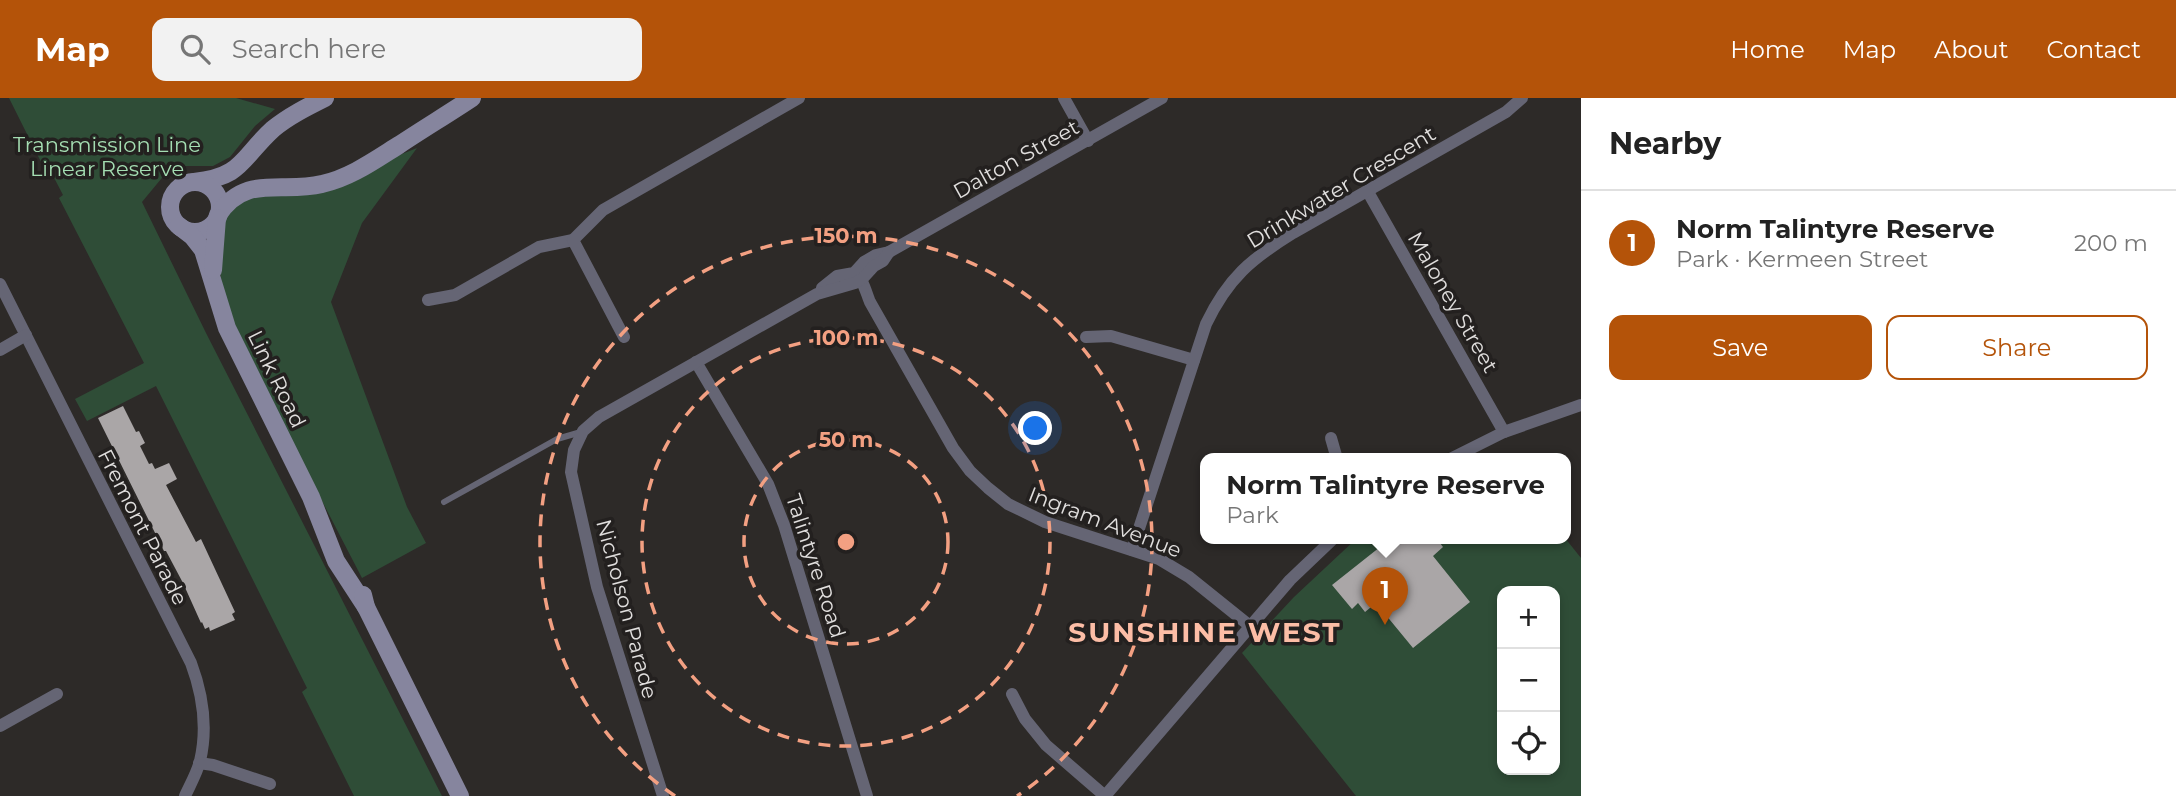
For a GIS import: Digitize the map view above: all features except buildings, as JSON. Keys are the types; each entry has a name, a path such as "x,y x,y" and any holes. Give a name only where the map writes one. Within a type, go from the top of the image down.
{"street":[{"path":"325,98 276,126 234,171 215,179 181,187 172,197 170,211 173,219 187,231 200,231 208,228 231,200 248,190 268,186 300,188 341,178 384,155 472,98"},
{"path":"428,300 455,295 539,247 573,240 603,210 799,98"},
{"path":"1064,98 1088,141"},
{"name":"Dalton Street","path":"583,431 599,417 817,293 856,278 883,261 889,252 1162,98"},
{"name":"Drinkwater Crescent","path":"1506,112 1522,98"},
{"name":"Drinkwater Crescent","path":"1132,550 1206,324 1217,300 1238,274 1261,253 1533,98"},
{"path":"194,182 205,184 215,192 219,203 218,216"},
{"name":"Maloney Street","path":"1367,192 1504,432"},
{"name":"Link Road","path":"213,278 218,216"},
{"name":"Link Road","path":"179,226 200,246 213,278 227,328 311,497 337,561 366,607 460,796"},
{"path":"573,240 624,337"},
{"name":"Ingram Avenue","path":"856,278 953,448 970,471 988,488 1008,504 1045,522 1159,559 1189,577 1250,626"},
{"name":"Fremont Parade","path":"0,284 191,663 198,682 203,703 204,734 200,763 184,796"},
{"path":"0,350 26,335"},
{"path":"1086,337 1111,336 1194,360"},
{"name":"Talintyre Road","path":"696,362 768,484 776,504 867,796"},
{"path":"1462,453 1504,432 1581,405"},
{"name":"Nicholson Parade","path":"583,431 574,450 571,472 597,587 663,796"},
{"path":"1331,438 1335,453"},
{"path":"1012,694 1024,719 1045,746 1105,796 1290,580 1328,544"},
{"path":"0,726 57,694"},
{"path":"200,763 270,784"}],"lane":[{"path":"444,502 557,439 583,431"}],"green space":[{"name":"Transmission Line Linear Reserve","path":"9,98 236,98 275,109 255,126 230,157 213,166 182,166 166,173 142,202 442,796 354,796 302,692 307,688 156,386 87,421 75,399 144,363 59,198 63,195 49,168 45,170"},
{"path":"417,148 362,223 331,302 407,507 426,543 362,578 236,330 220,273 221,234 228,212 241,201 387,160"},
{"path":"1351,544 1570,544 1581,558 1581,796 1356,796 1242,653 1294,597"}],"place":[{"name":"Norm Talintyre Reserve","path":"1385,625"}],"district":[{"name":"SUNSHINE WEST","path":"1205,632"}]}
